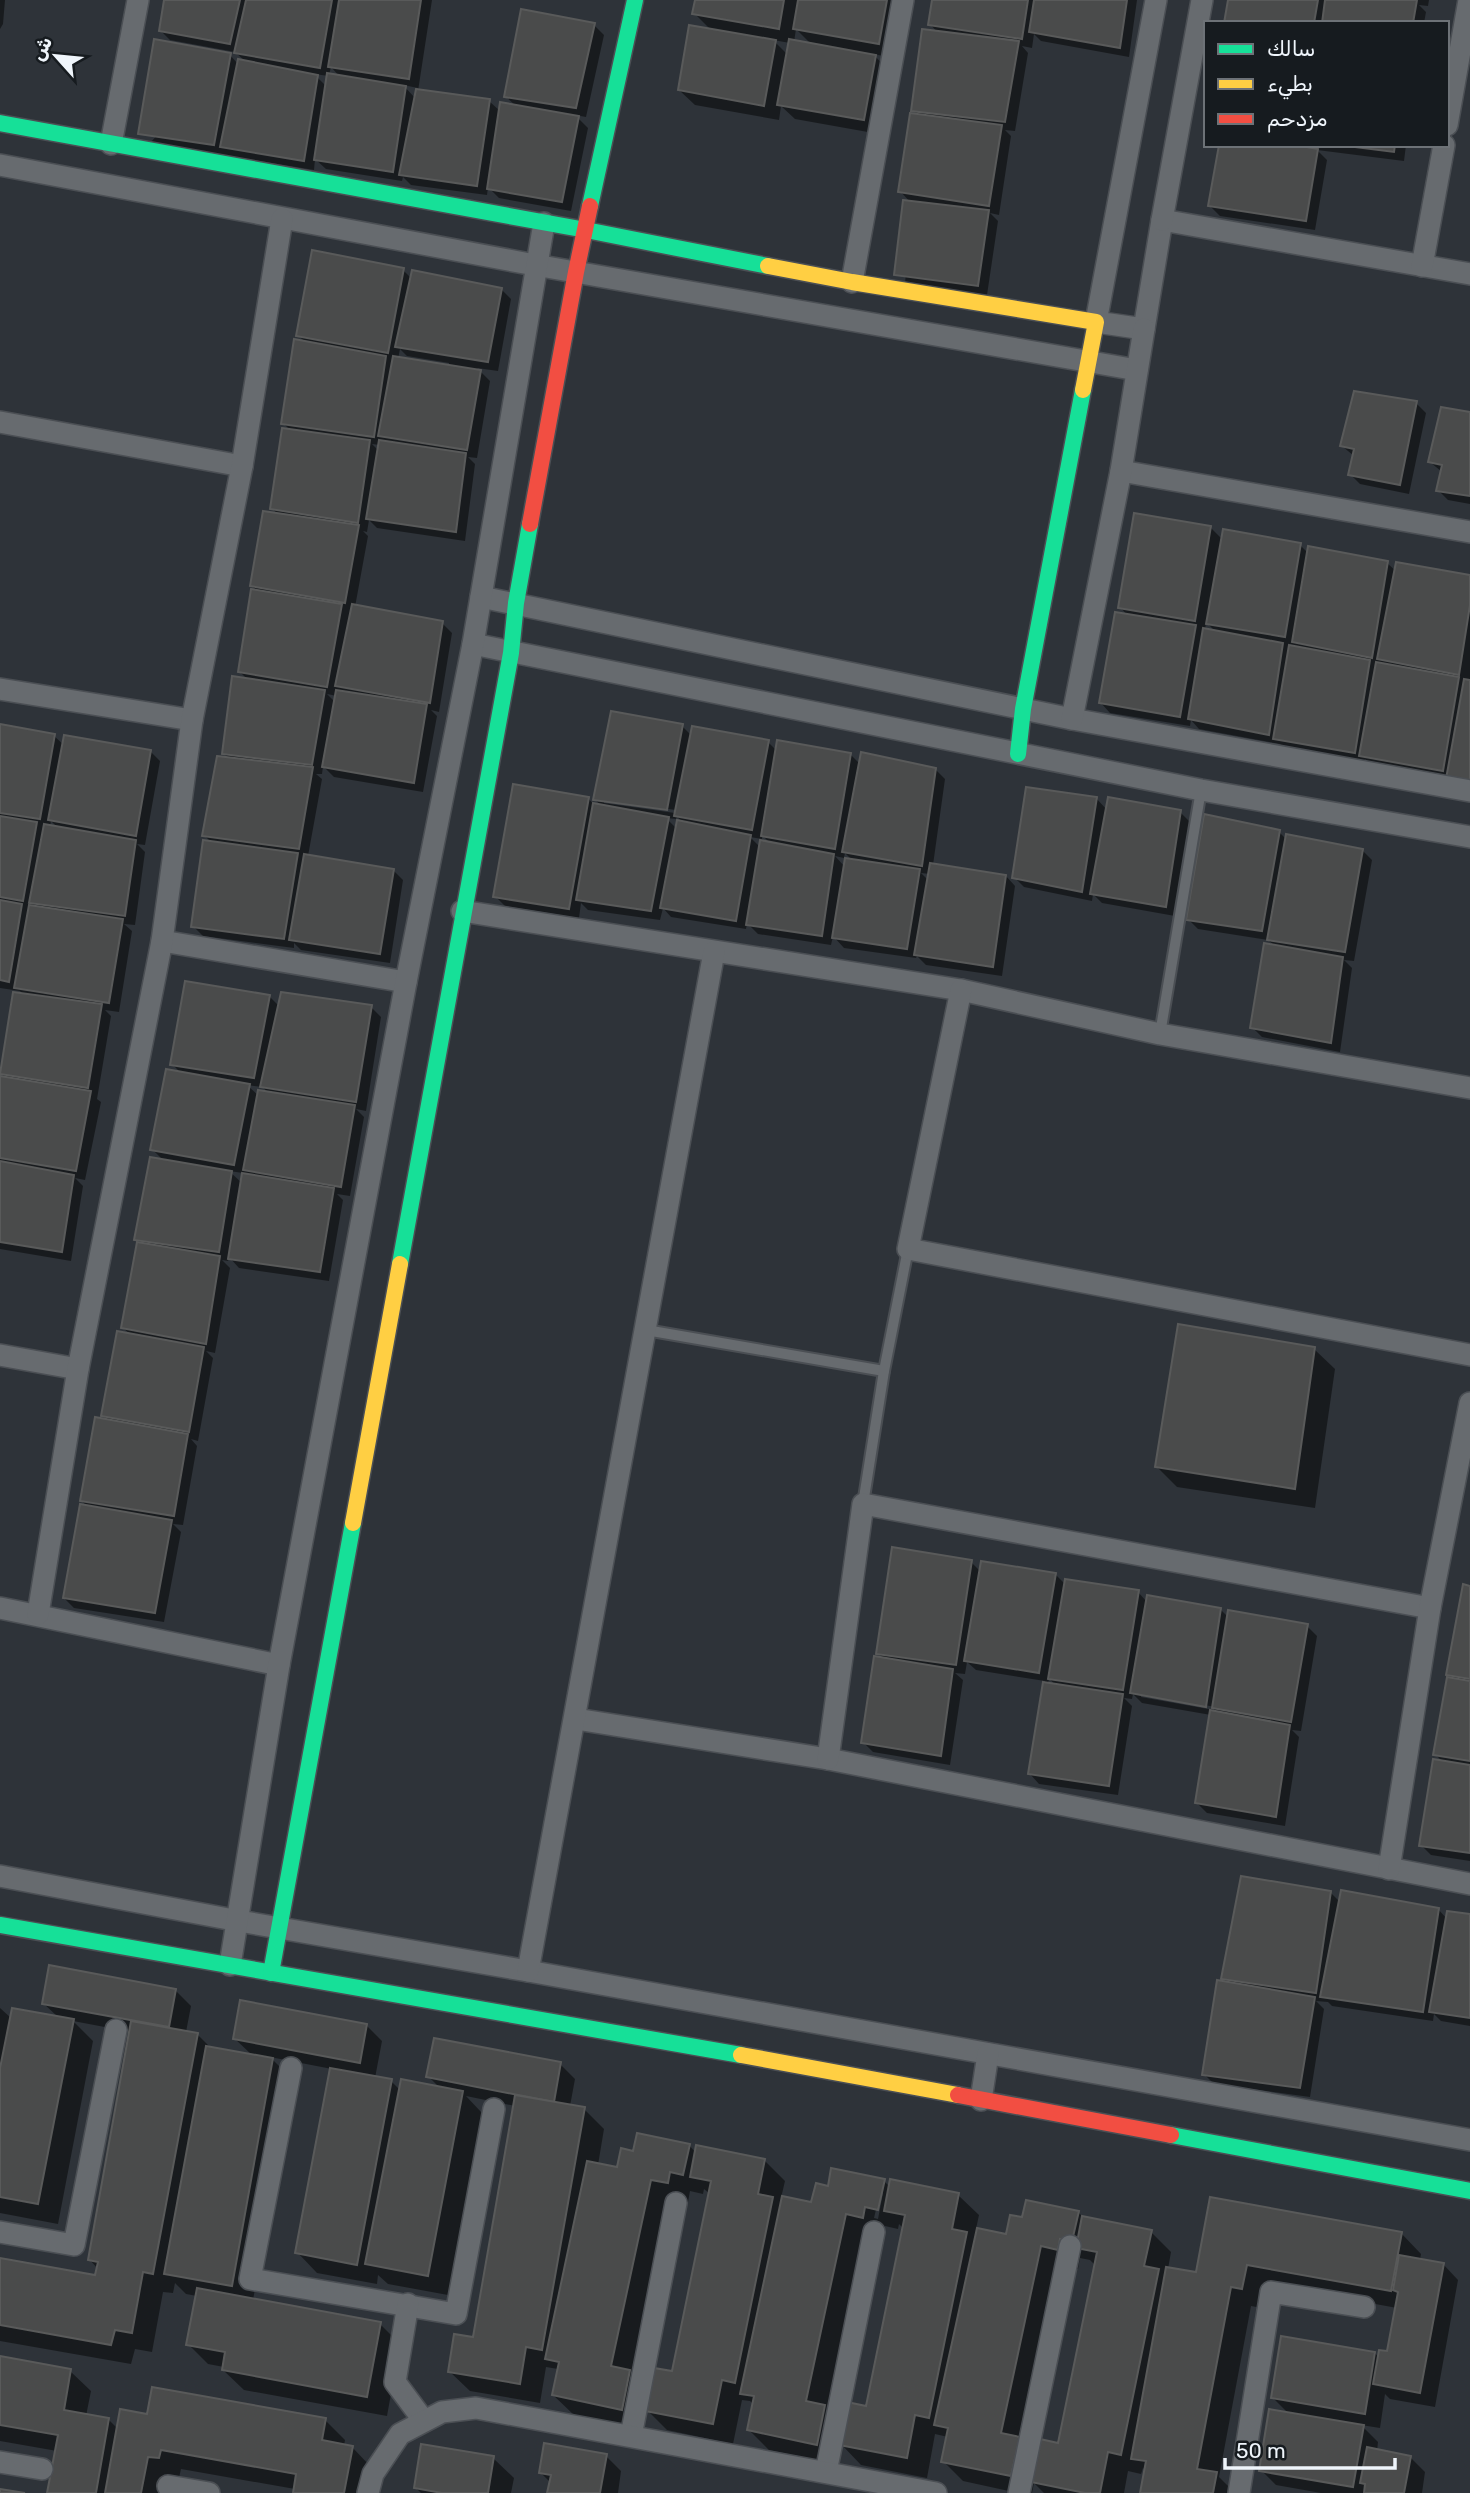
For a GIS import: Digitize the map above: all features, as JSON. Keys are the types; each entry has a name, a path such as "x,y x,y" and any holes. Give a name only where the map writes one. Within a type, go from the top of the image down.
{"street":[{"path":"111,144 138,0"},
{"path":"271,1973 510,653 516,603 576,272 635,0"},
{"path":"852,282 903,0"},
{"path":"1018,754 1023,709 1156,0"},
{"path":"1072,719 1121,471 1162,220 1202,0"},
{"path":"1449,114 1469,0"},
{"path":"0,123 586,230 852,282 1144,329"},
{"path":"1422,265 1444,147"},
{"path":"0,165 535,265 1137,370"},
{"path":"38,1614 78,1370 162,941 192,720 242,466 282,219"},
{"path":"1162,220 1470,274"},
{"path":"230,1965 279,1665 406,982 473,644 544,223"},
{"path":"0,422 242,466"},
{"path":"1121,471 1470,532"},
{"path":"481,597 1072,719 1470,791"},
{"path":"473,644 1201,790 1470,837"},
{"path":"0,689 192,720"},
{"path":"462,911 961,990 1160,1034 1470,1088"},
{"path":"162,941 406,982"},
{"path":"528,1971 714,953"},
{"path":"961,990 908,1249 1470,1355"},
{"path":"0,1355 78,1370"},
{"path":"1389,1869 1430,1608 1470,1403"},
{"path":"828,1759 863,1504 1430,1608"},
{"path":"0,1608 279,1665"},
{"path":"576,1719 828,1759 1470,1884"},
{"path":"0,1876 1470,2140"},
{"path":"0,1925 753,2057 1470,2191"},
{"path":"0,2232 74,2245 116,2030"},
{"path":"981,2100 988,2053"},
{"path":"291,2068 250,2278 456,2314 494,2109"},
{"path":"631,2437 676,2203"},
{"path":"827,2472 874,2232"},
{"path":"1019,2493 1070,2246"},
{"path":"1239,2493 1271,2292 1364,2307"},
{"path":"408,2304 395,2382 424,2421"},
{"path":"368,2493 373,2474 400,2434 442,2412 476,2408 936,2493"},
{"path":"0,2462 42,2469"},
{"path":"168,2486 209,2493"}],"lane":[{"path":"1160,1034 1201,790"},
{"path":"863,1504 884,1371 908,1249"},
{"path":"646,1330 884,1371"}],"building":[{"path":"164,0 240,0 230,44 159,31"},
{"path":"246,0 332,0 320,68 234,53"},
{"path":"339,0 421,0 409,79 328,67"},
{"path":"695,0 784,0 779,29 692,14"},
{"path":"798,0 887,0 879,44 793,29"},
{"path":"932,0 1028,0 1022,39 928,25"},
{"path":"1034,0 1127,0 1120,48 1029,32"},
{"path":"1228,0 1318,0 1314,21 1224,21"},
{"path":"1325,0 1417,0 1413,21 1322,21"},
{"path":"521,9 595,23 576,108 504,97"},
{"path":"689,25 776,40 764,106 678,90"},
{"path":"922,29 1019,41 1005,122 911,111"},
{"path":"154,39 231,53 214,145 138,134"},
{"path":"789,39 876,55 864,120 777,105"},
{"path":"238,59 318,75 304,161 220,147"},
{"path":"327,73 406,86 393,172 314,160"},
{"path":"416,89 490,99 477,186 399,175"},
{"path":"500,102 579,116 562,202 487,189"},
{"path":"910,113 1002,125 989,206 898,192"},
{"path":"1219,147 1318,149 1306,221 1208,206"},
{"path":"1355,147 1395,147 1394,152"},
{"path":"903,200 989,210 978,286 894,275"},
{"path":"312,250 404,268 388,353 296,336"},
{"path":"412,270 502,288 488,362 395,347"},
{"path":"294,339 386,356 374,437 281,424"},
{"path":"393,356 481,370 467,450 378,436"},
{"path":"1354,391 1417,401 1400,485 1348,475 1354,449 1340,446"},
{"path":"1441,407 1470,412 1470,496 1436,491 1442,465 1428,462"},
{"path":"282,428 370,440 358,523 270,509"},
{"path":"379,440 466,453 456,532 366,519"},
{"path":"263,511 359,525 345,603 250,586"},
{"path":"1134,513 1211,526 1195,621 1118,608"},
{"path":"1223,529 1301,543 1285,637 1206,624"},
{"path":"1308,546 1388,561 1372,658 1292,642"},
{"path":"1396,562 1470,575 1470,605 1459,675 1377,659"},
{"path":"251,589 342,604 327,687 238,672"},
{"path":"352,604 443,621 430,703 335,686"},
{"path":"1115,612 1196,625 1180,717 1099,703"},
{"path":"1203,628 1283,643 1269,735 1188,719"},
{"path":"1289,645 1370,660 1355,753 1273,739"},
{"path":"1376,662 1459,677 1443,771 1359,756"},
{"path":"232,676 325,690 312,765 222,754"},
{"path":"1464,679 1470,680 1470,782 1446,779"},
{"path":"336,690 427,704 414,783 322,767"},
{"path":"611,711 683,724 667,810 593,800"},
{"path":"0,724 55,734 40,819 0,813"},
{"path":"692,726 769,740 752,830 674,816"},
{"path":"64,735 151,750 136,836 48,820"},
{"path":"777,740 851,753 835,849 761,836"},
{"path":"861,752 936,768 922,866 842,852"},
{"path":"217,756 313,767 299,849 202,836"},
{"path":"513,784 589,797 569,909 493,897"},
{"path":"1026,787 1097,797 1082,892 1012,878"},
{"path":"1108,797 1181,810 1166,907 1090,894"},
{"path":"593,803 669,817 651,911 576,900"},
{"path":"1204,814 1280,830 1262,931 1186,920"},
{"path":"0,816 37,822 23,901 0,897"},
{"path":"677,820 751,835 736,921 660,908"},
{"path":"44,824 136,840 125,916 29,903"},
{"path":"1286,834 1363,849 1345,952 1267,940"},
{"path":"203,840 298,853 284,939 191,927"},
{"path":"760,840 834,854 822,936 746,925"},
{"path":"304,854 394,869 380,954 289,940"},
{"path":"845,858 920,869 907,949 832,938"},
{"path":"930,863 1006,875 993,967 914,955"},
{"path":"0,900 22,904 9,982 0,980"},
{"path":"29,905 123,919 109,1003 14,988"},
{"path":"1264,943 1343,957 1331,1043 1250,1028"},
{"path":"185,981 270,995 254,1078 170,1065"},
{"path":"13,992 102,1004 88,1088 0,1074"},
{"path":"281,992 372,1005 356,1102 260,1087"},
{"path":"166,1069 250,1084 234,1165 150,1150"},
{"path":"0,1076 91,1091 76,1171 0,1158"},
{"path":"258,1090 355,1105 341,1187 243,1170"},
{"path":"150,1157 232,1171 219,1252 134,1240"},
{"path":"0,1161 74,1175 62,1252 0,1242"},
{"path":"242,1173 334,1188 320,1272 228,1259"},
{"path":"137,1242 220,1256 206,1344 121,1328"},
{"path":"1178,1324 1315,1347 1295,1489 1155,1467"},
{"path":"117,1331 204,1347 189,1432 101,1416"},
{"path":"95,1417 188,1434 174,1516 80,1501"},
{"path":"80,1504 172,1520 155,1613 63,1598"},
{"path":"892,1547 972,1560 956,1665 876,1654"},
{"path":"981,1561 1056,1573 1039,1673 964,1661"},
{"path":"1065,1579 1139,1590 1123,1690 1048,1679"},
{"path":"1463,1584 1470,1586 1470,1679 1446,1675"},
{"path":"1147,1595 1221,1608 1206,1707 1130,1693"},
{"path":"1228,1610 1308,1624 1291,1722 1212,1708"},
{"path":"874,1656 953,1669 941,1756 861,1743"},
{"path":"1447,1677 1470,1681 1470,1761 1433,1755"},
{"path":"1043,1682 1123,1694 1109,1786 1028,1774"},
{"path":"1210,1710 1290,1725 1276,1817 1195,1803"},
{"path":"1433,1759 1470,1765 1470,1853 1419,1846"},
{"path":"1241,1876 1331,1891 1316,1993 1221,1979"},
{"path":"1341,1890 1439,1908 1423,2012 1320,1997"},
{"path":"1447,1911 1470,1914 1470,2018 1429,2012"},
{"path":"49,1965 176,1989 169,2027 42,2004"},
{"path":"1217,1980 1315,1997 1300,2088 1202,2075"},
{"path":"240,2000 367,2024 360,2063 233,2039"},
{"path":"12,2008 74,2019 38,2204 0,2197 0,2068"},
{"path":"131,2021 198,2033 153,2274 143,2272 132,2333 115,2330 111,2345 0,2325 0,2258 95,2275 98,2262 88,2260"},
{"path":"434,2038 561,2062 554,2102 426,2077"},
{"path":"206,2046 273,2058 232,2286 164,2274"},
{"path":"330,2068 392,2079 357,2265 295,2253"},
{"path":"401,2079 463,2091 428,2276 365,2264"},
{"path":"515,2095 585,2107 542,2350 526,2347 520,2384 448,2372 454,2334 473,2337"},
{"path":"637,2133 690,2144 683,2175 670,2172 668,2183 651,2180 611,2366 630,2370 622,2410 552,2395 559,2362 545,2359 587,2161 617,2167 621,2148 633,2151"},
{"path":"696,2145 765,2159 758,2194 773,2197 735,2383 722,2380 713,2424 645,2411 654,2368 672,2371 711,2181 690,2177"},
{"path":"831,2168 885,2179 878,2210 865,2207 863,2218 846,2214 806,2401 825,2405 817,2445 747,2430 754,2396 740,2394 782,2196 811,2202 816,2183 828,2186"},
{"path":"890,2179 959,2193 952,2229 967,2232 929,2418 915,2415 907,2458 839,2445 847,2402 866,2406 905,2215 884,2211"},
{"path":"1210,2197 1402,2232 1391,2291 1247,2265 1242,2289 1231,2287 1197,2469 1217,2472 1213,2493 1140,2493 1146,2461 1131,2459 1166,2267 1196,2272"},
{"path":"1026,2200 1079,2211 1072,2241 1060,2239 1058,2250 1041,2246 1001,2433 1020,2437 1011,2476 941,2462 948,2428 934,2425 977,2228 1006,2234 1010,2215 1022,2217"},
{"path":"1082,2216 1152,2230 1144,2266 1159,2269 1121,2455 1108,2452 1100,2493 1085,2493 1031,2482 1040,2439 1058,2443 1097,2252 1076,2248"},
{"path":"1399,2255 1444,2263 1420,2393 1373,2384 1379,2350 1387,2351 1398,2292 1393,2290"},
{"path":"197,2288 381,2322 367,2397 222,2370 225,2352 186,2345"},
{"path":"1281,2336 1375,2352 1365,2414 1271,2398"},
{"path":"0,2356 71,2369 64,2410 109,2418 96,2493 47,2493 58,2435 0,2425"},
{"path":"152,2387 326,2418 322,2440 353,2446 344,2493 293,2493 296,2474 161,2450 159,2458 148,2457 141,2493 105,2493 120,2409 147,2414"},
{"path":"1269,2409 1364,2425 1353,2487 1259,2471"},
{"path":"544,2443 607,2454 600,2493 547,2493 551,2475 539,2473"},
{"path":"421,2444 494,2456 488,2493 442,2493 414,2488"},
{"path":"1367,2447 1411,2456 1404,2493 1364,2493 1365,2484 1360,2483"},
{"path":"0,2489 25,2493 0,2493"}],"traffic: fast":[{"path":"590,206 635,0"},
{"path":"0,123 768,266"},
{"path":"1018,754 1023,709 1083,390"},
{"path":"400,1264 511,653 516,603 530,524"},
{"path":"271,1973 353,1523"},
{"path":"0,1925 741,2055"},
{"path":"1171,2135 1470,2191"}],"traffic: slow":[{"path":"768,266 1096,322 1083,390"},
{"path":"353,1523 400,1264"},
{"path":"741,2055 958,2095"}],"traffic: jam":[{"path":"530,524 590,206"},
{"path":"958,2095 1171,2135"}]}
